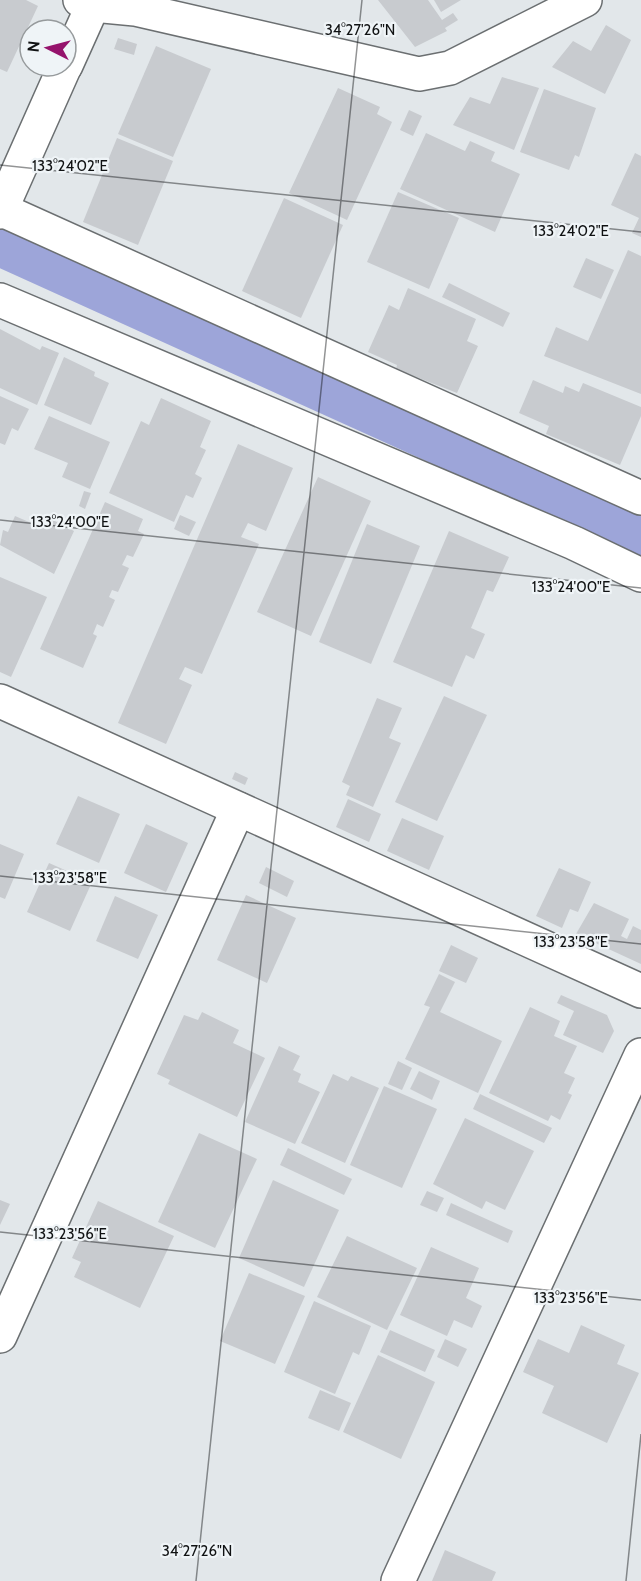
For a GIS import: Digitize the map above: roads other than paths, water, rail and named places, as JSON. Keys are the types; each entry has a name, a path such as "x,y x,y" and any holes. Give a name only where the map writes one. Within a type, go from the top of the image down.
{"street":[{"path":"78,27 86,2 135,9 419,74 450,68 585,0"},
{"path":"60,78 0,210 641,498"},
{"path":"0,300 574,543 641,575"},
{"path":"0,701 641,991"},
{"path":"0,1336 238,809"},
{"path":"398,1581 641,1055"}],"waterway":[{"path":"0,242 641,532"}]}
